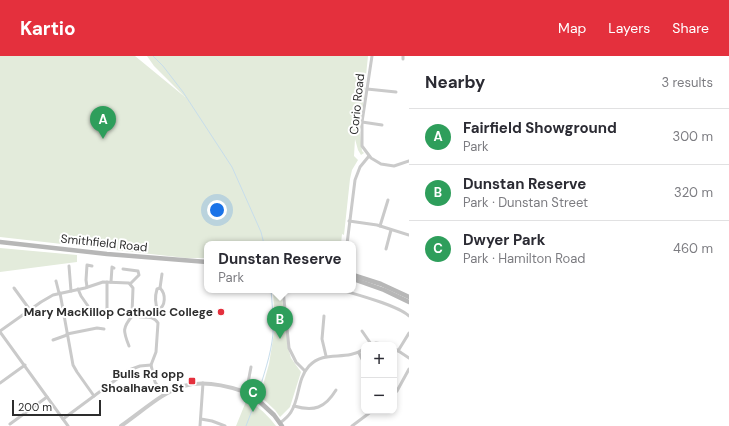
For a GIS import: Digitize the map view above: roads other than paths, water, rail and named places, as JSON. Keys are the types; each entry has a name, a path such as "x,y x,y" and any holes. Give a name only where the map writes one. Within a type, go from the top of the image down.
{"main road":[{"name":"Smithfield Road","path":"0,242 107,254 204,262"},
{"path":"356,278 409,302"},
{"path":"356,278 381,284 409,297"},
{"path":"260,402 281,424"}],"street":[{"name":"Corio Road","path":"369,156 362,146 362,122 372,56"},
{"path":"367,89 396,92"},
{"path":"362,122 382,125"},
{"path":"347,241 356,174 362,164 369,156 375,162 387,166 398,166 409,161"},
{"path":"380,226 388,200"},
{"path":"349,221 380,226 409,235"},
{"path":"386,249 391,230"},
{"path":"83,264 92,266"},
{"path":"87,265 86,280 88,287"},
{"path":"69,266 71,291"},
{"path":"108,312 109,282 112,267 114,268"},
{"path":"123,269 138,271 139,275 130,284"},
{"path":"158,310 155,303 156,292 157,289 160,288 162,274"},
{"path":"56,281 60,293 74,367 94,396"},
{"path":"68,426 0,332 47,298 60,293 88,287 100,282 130,284"},
{"path":"130,284 133,288 133,315"},
{"path":"14,288 30,310"},
{"path":"153,318 164,304 164,293 160,288"},
{"path":"78,289 88,306"},
{"path":"284,293 289,348 296,362 305,371"},
{"path":"351,293 383,303 404,312 409,316"},
{"path":"133,315 153,318 157,321 156,352 151,365 155,382 164,395"},
{"path":"129,346 124,330 128,320 133,315"},
{"path":"324,316 322,339 326,356"},
{"path":"53,340 67,334 97,328 104,329"},
{"path":"362,331 369,342"},
{"path":"409,333 398,351 409,358"},
{"path":"281,424 290,415 301,379 305,371 314,362 326,356 347,356 359,353 361,357"},
{"path":"0,384 24,365"},
{"path":"63,419 134,368 151,365"},
{"path":"251,367 247,388 249,390 249,394 260,402"},
{"path":"397,391 409,369"},
{"path":"121,426 128,424 164,395 179,387 192,384 227,386 242,391 244,395 249,394"},
{"path":"200,426 203,384"},
{"path":"242,391 244,388 247,388"},
{"path":"294,406 305,409 316,408 332,396 336,390"},
{"path":"10,424 47,397"},
{"path":"352,426 368,414"},
{"path":"201,419 225,426"}],"waterway":[{"path":"153,56 163,66 183,92 232,167 261,232 263,241"},
{"path":"257,397 272,342 273,323 271,293"},
{"path":"246,426 256,400"}],"place":[{"name":"Fairfield Showground","path":"103,139"},
{"name":"Mary MacKillop Catholic College","path":"221,312"},
{"name":"Dunstan Reserve","path":"280,339"},
{"name":"Bulls Rd opp Shoalhaven St","path":"192,381"},
{"name":"Dwyer Park","path":"253,412"}]}
